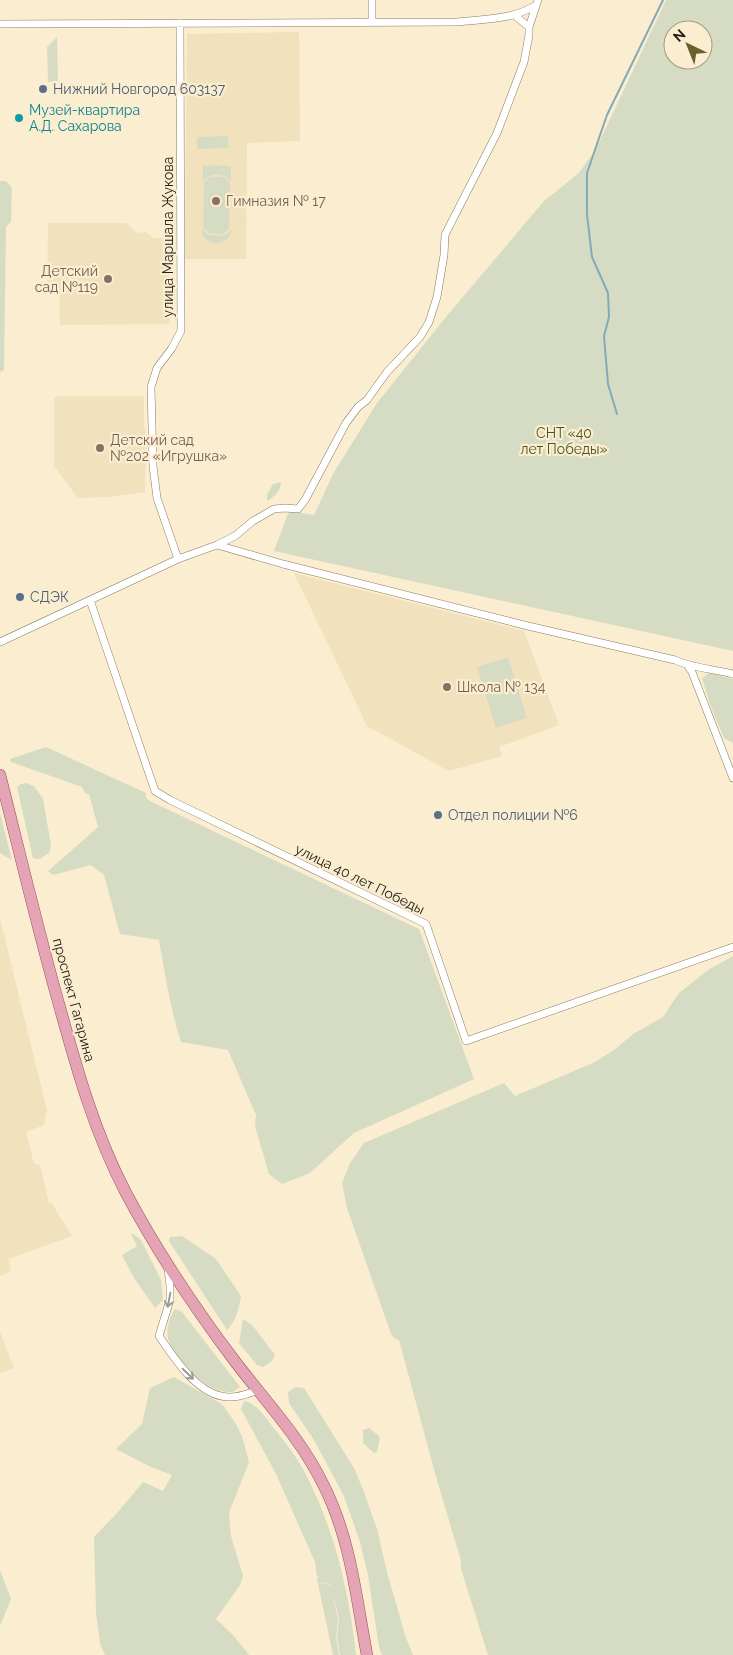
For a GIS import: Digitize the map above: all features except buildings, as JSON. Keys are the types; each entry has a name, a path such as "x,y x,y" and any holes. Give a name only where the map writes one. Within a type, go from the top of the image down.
{"main road":[{"name":"проспект Гагарина","path":"0,775 52,981 91,1113 122,1184 143,1224 167,1263 204,1319 292,1431 309,1457 325,1488 339,1521 347,1548 356,1586 366,1655"}],"street":[{"path":"372,0 372,22"},
{"path":"0,24 457,22 514,15 527,10 537,2"},
{"path":"0,642 178,559 217,545 235,536 274,509 298,509 305,500 346,423 387,372 420,337 429,322 437,296 444,255 445,235 498,133 524,62 529,26 537,2"},
{"path":"514,15 529,26"},
{"name":"улица Маршала Жукова","path":"178,559 157,498 152,466 150,388 157,368 172,348 181,331 180,24"},
{"path":"217,545 283,564 528,626 675,660 688,666 700,666 733,674"},
{"name":"улица 40 лет Победы","path":"90,600 156,791 170,800 426,924 466,1040 733,946"},
{"path":"688,666 733,778"},
{"path":"167,1263 170,1300 159,1336 179,1365 199,1384 220,1396 240,1396 259,1390"}],"shaded area":[{"name":"Гимназия № 17","path":"299,32 300,141 247,143 246,259 185,259 187,34"},
{"name":"Детский сад №119","path":"48,223 126,223 137,233 146,232 153,238 169,238 170,321 168,324 60,325 59,294 47,294"},
{"name":"Детский сад №202 «Игрушка»","path":"58,396 144,396 144,427 146,431 145,492 109,497 78,498 54,466 54,399"},
{"name":"Школа № 134","path":"294,573 524,631 559,725 499,747 502,756 449,771 367,726"},
{"path":"0,919 47,1110 44,1125 26,1132 34,1164 40,1165 49,1203 51,1202 72,1236 8,1259 11,1271 0,1276"},
{"path":"0,1332 14,1368 0,1373"}],"green space":[{"name":"СНТ «40 лет Победы»","path":"666,0 733,0 733,651 274,551 289,511 314,515 333,474 377,403 446,317 544,201 579,173 596,149"},
{"path":"57,37 58,81 48,82 47,47"},
{"path":"228,136 228,148 197,149 197,137"},
{"path":"203,165 231,166 231,182 222,175 209,176 203,181"},
{"path":"211,177 225,178 230,184 229,229 223,234 209,233 203,227 204,183"},
{"path":"0,181 6,181 12,188 11,222 6,227 4,370 0,372"},
{"path":"202,228 208,235 224,236 232,230 230,236 225,240 215,243 206,239"},
{"path":"281,482 277,493 267,501 267,495 273,484"},
{"path":"508,657 527,718 496,728 477,667"},
{"path":"709,673 733,679 733,743 724,738 711,707 702,678"},
{"path":"46,747 146,793 146,798 150,801 419,929 474,1079 354,1133 310,1173 282,1184 269,1174 255,1126 256,1115 228,1050 181,1042 171,1004 159,940 120,934 104,875 91,865 53,875 48,871 98,827 89,794 85,793 82,787 11,762 10,759"},
{"path":"26,783 34,786 43,799 51,845 49,853 40,859 33,858 17,787"},
{"path":"0,813 12,860 0,853"},
{"path":"733,956 733,1655 488,1655 461,1569 461,1561 399,1340 395,1339 391,1334 347,1208 342,1183 350,1163 364,1143 504,1083 515,1096 595,1062 614,1050 633,1034 663,1017 678,994 708,970"},
{"path":"132,1233 141,1240 161,1280 163,1300 155,1308 134,1278 122,1255 137,1246"},
{"path":"182,1236 216,1259 241,1296 235,1318 227,1330 169,1241 170,1237"},
{"path":"175,1309 182,1312 240,1387 233,1392 215,1389 199,1379 184,1364 169,1342 167,1334 168,1325"},
{"path":"243,1319 252,1325 275,1355 272,1361 263,1367 257,1365 239,1343"},
{"path":"174,1377 222,1404 242,1436 249,1462 229,1513 231,1536 243,1576 240,1585 216,1619 233,1635 249,1655 105,1655 100,1644 96,1612 94,1537 143,1482 163,1491 172,1475 151,1467 116,1449 142,1424 150,1388"},
{"path":"296,1387 304,1388 354,1468 377,1529 387,1572 406,1638 413,1655 382,1655 379,1647 368,1575 360,1542 344,1496 314,1440 289,1403 288,1392"},
{"path":"244,1401 257,1408 274,1428 300,1464 314,1491 332,1536 338,1559 349,1607 356,1655 340,1655 337,1638 339,1619 332,1591 338,1620 336,1637 339,1655 333,1655 318,1584 317,1577 321,1576 317,1576 315,1562 276,1474 241,1409"},
{"path":"369,1428 380,1437 377,1452 374,1453 363,1443 363,1430"},
{"path":"0,1570 11,1599 0,1626"}],"waterway":[{"path":"617,414 608,384 604,336 609,317 608,293 592,257 587,215 587,173 607,115 663,0"}],"place":[{"name":"Нижний Новгород 603137","path":"43,89"},
{"name":"Музей-квартира А.Д. Сахарова","path":"19,118"},
{"name":"Гимназия № 17","path":"216,201"},
{"name":"Детский сад №119","path":"108,279"},
{"name":"Детский сад №202 «Игрушка»","path":"100,448"},
{"name":"СДЭК","path":"20,597"},
{"name":"Школа № 134","path":"447,687"},
{"name":"Отдел полиции №6","path":"438,815"}]}
